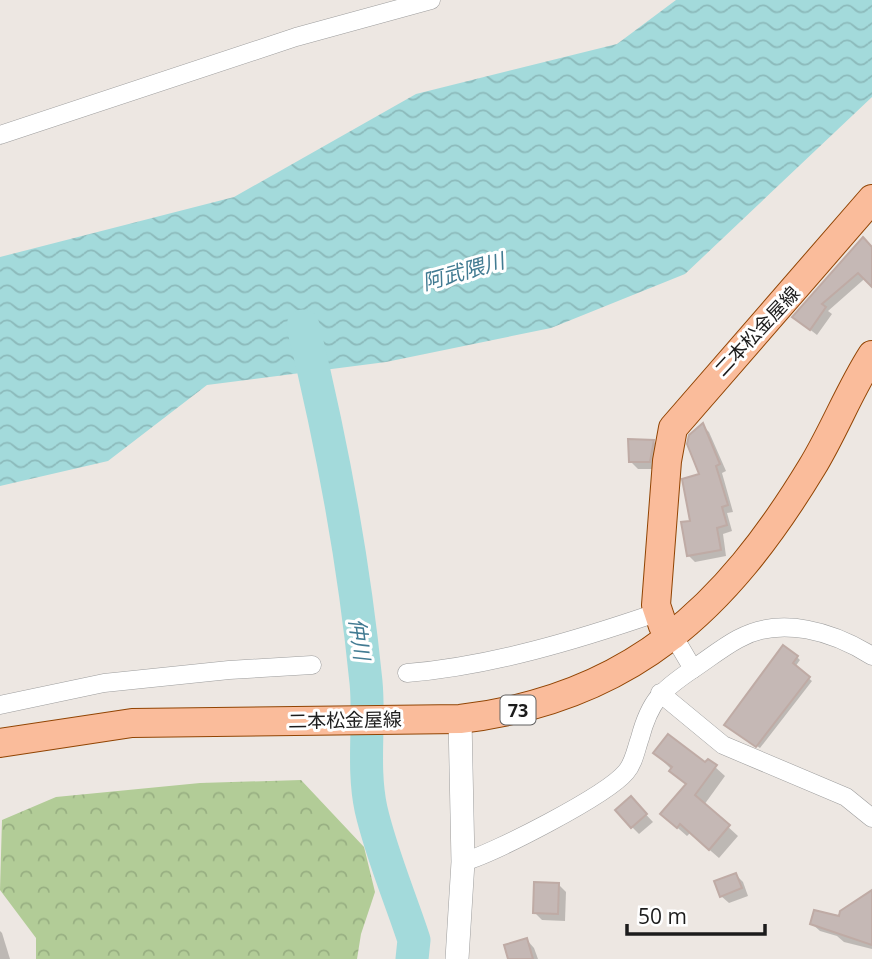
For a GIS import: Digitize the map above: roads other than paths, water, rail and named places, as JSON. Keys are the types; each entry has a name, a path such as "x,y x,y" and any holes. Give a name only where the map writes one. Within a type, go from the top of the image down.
{"main road":[{"name":"二本松金屋線","path":"656,613 667,461 673,428 872,199"},
{"name":"二本松金屋線","path":"0,743 132,723 460,719 540,704 639,660 673,635 723,590 774,527 831,433 872,355"},
{"path":"656,613 673,635"}],"street":[{"path":"0,135 296,37 431,0"},
{"path":"407,673 439,670 492,659 656,613"},
{"path":"463,862 505,845 603,790 627,772 648,709 660,693 739,638 757,631 781,627 811,630 856,646 872,656"},
{"path":"673,635 693,669"},
{"path":"0,705 104,683 229,670 312,665"},
{"path":"660,693 723,745 846,797 872,818"},
{"path":"457,959 463,862 460,719"}],"water":[{"name":"阿武隈川","path":"676,0 872,0 872,97 685,274 551,328 386,362 207,385 108,461 0,486 0,257 234,197 416,94 617,44"}],"waterway":[{"name":"仲川","path":"303,326 333,458 355,592 366,682 368,793 385,858 414,940 412,959"}]}
